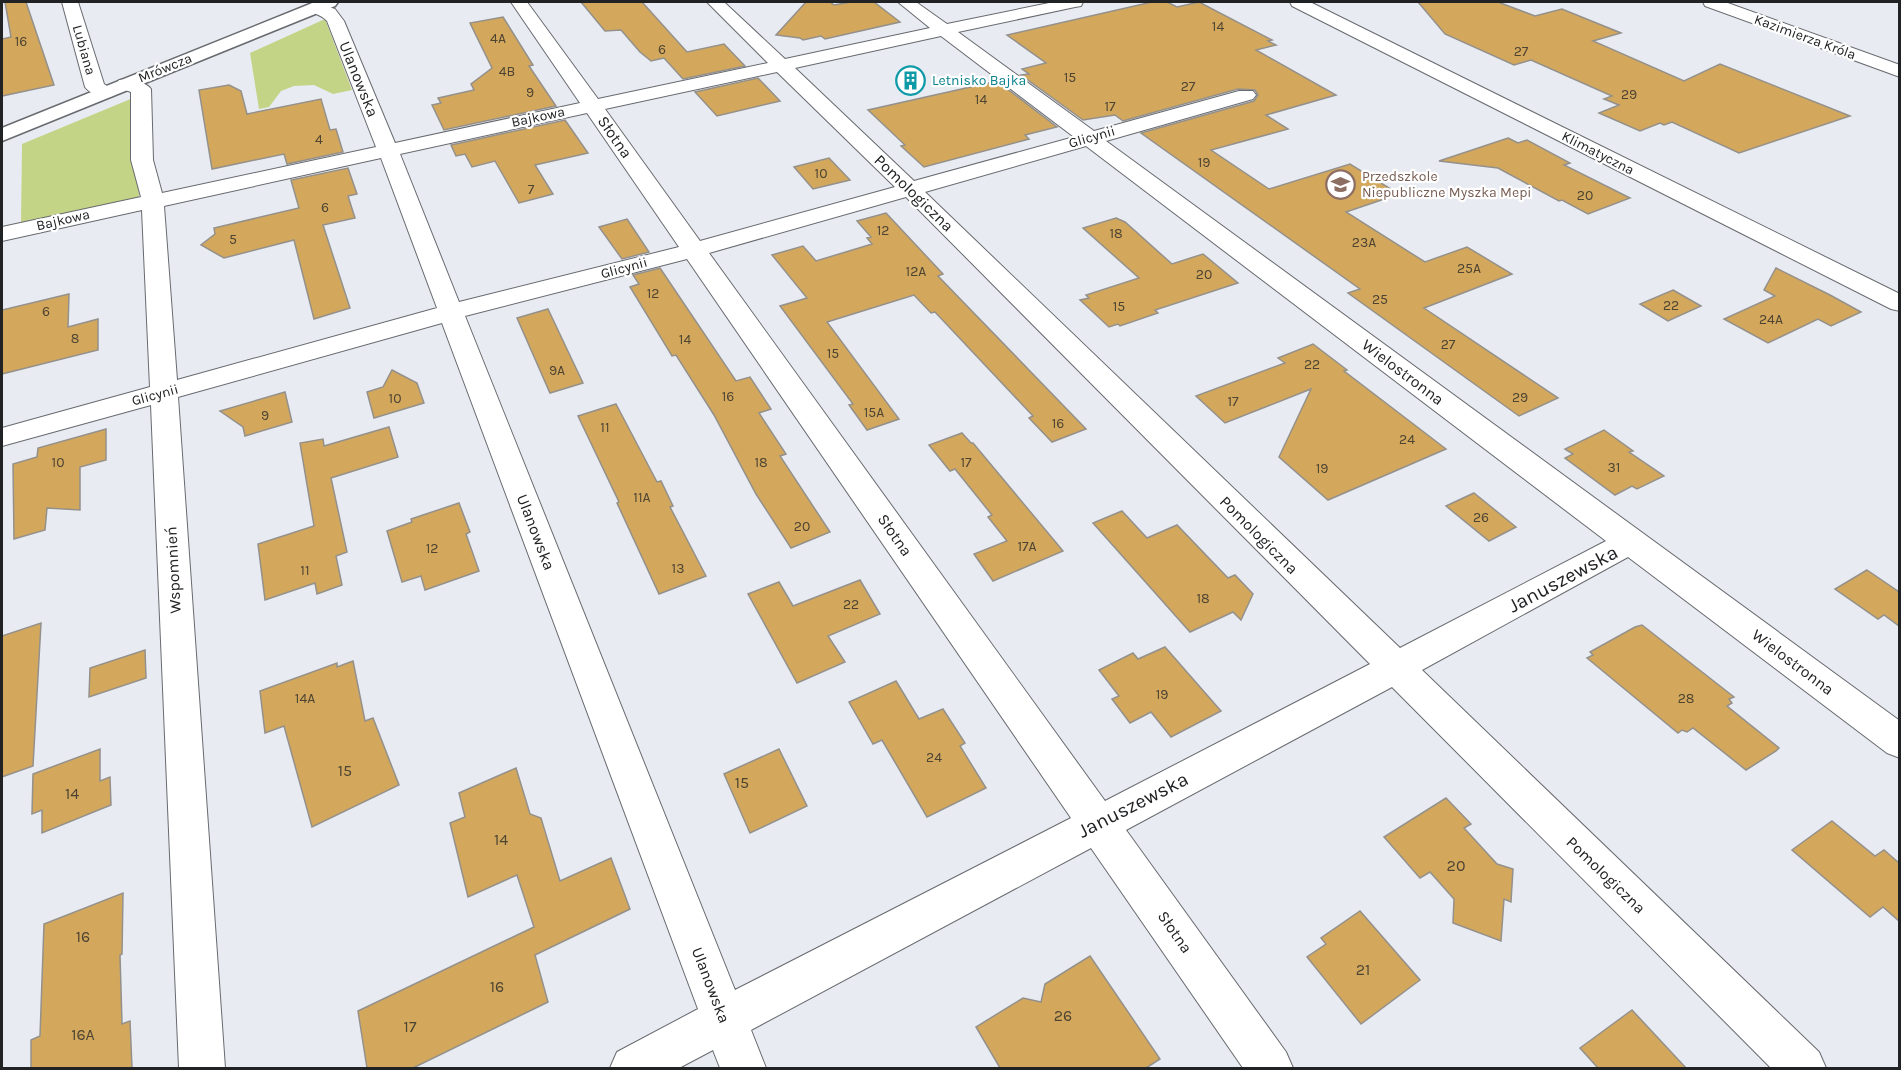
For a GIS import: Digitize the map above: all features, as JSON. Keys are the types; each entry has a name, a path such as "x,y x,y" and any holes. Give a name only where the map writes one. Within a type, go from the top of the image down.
{"street":[{"name":"Lubiana","path":"70,2 95,87 106,92"},
{"name":"Słotna","path":"519,2 1270,1068"},
{"name":"Pomologiczna","path":"715,2 911,190 1395,669 1803,1068"},
{"name":"Wielostronna","path":"906,2 1899,742"},
{"name":"Bajkowa","path":"2,234 1075,2"},
{"name":"Klimatyczna","path":"1298,2 1899,304"},
{"name":"Kazimierza Króla","path":"1711,2 1899,72"},
{"name":"Mrówcza","path":"2,135 322,4"},
{"name":"Ulanowska","path":"322,4 335,21 388,150 743,1068"},
{"name":"Wspomnień","path":"126,84 141,89 142,159 153,200 162,393 202,1068"},
{"name":"Glicynii","path":"2,437 452,312 694,250 1246,95"},
{"name":"Januszewska","path":"633,1068 1395,669 1632,542"}],"green space":[{"path":"325,19 352,90 333,94 314,85 294,86 281,91 269,107 259,109 250,53"},
{"path":"133,98 139,196 137,199 21,224 22,144"}],"building":[{"path":"5,2 26,2 54,85 2,96 2,39 11,37"},
{"path":"581,2 642,2 687,52 724,44 745,66 683,79 664,58 651,61 621,30 605,31"},
{"path":"806,2 830,2 834,5 874,2 900,22 825,39 821,36 803,40 776,35"},
{"path":"1152,2 1167,2 1177,7 1199,2 1272,40 1268,41 1276,45 1256,50 1336,95 1266,115 1288,129 1211,150 1269,189 1350,164 1399,194 1346,212 1425,262 1467,247 1512,274 1424,308 1558,398 1519,416 1348,293 1360,289 1141,133 1254,101 1258,95 1255,90 1238,89 1123,121 1115,115 1083,120 1021,75 1029,74 1022,69 1046,63 1007,35"},
{"path":"1418,2 1498,2 1535,16 1562,9 1621,33 1593,41 1684,81 1720,64 1850,116 1739,153 1672,122 1664,125 1660,123 1640,131 1599,113 1619,105 1604,99 1612,96 1531,60 1514,65 1445,34"},
{"path":"503,17 533,65 529,66 556,106 444,130 432,105 441,103 438,98 474,90 471,84 492,68 470,23"},
{"path":"758,78 780,101 717,116 695,92"},
{"path":"997,81 1057,127 1025,135 1029,139 924,167 901,146 905,145 868,110"},
{"path":"229,85 241,91 247,114 321,99 330,130 336,129 343,152 287,164 284,154 212,169 199,90"},
{"path":"565,120 588,153 535,165 553,194 519,203 495,161 472,167 465,154 456,156 451,145"},
{"path":"1508,138 1518,143 1527,140 1570,163 1564,165 1630,198 1588,214 1498,168 1439,161"},
{"path":"829,158 850,180 813,189 794,167"},
{"path":"348,168 357,194 348,196 355,218 323,225 350,308 314,319 294,240 224,258 201,245 215,234 214,228 299,208 291,180"},
{"path":"886,213 943,274 938,276 1086,429 1052,442 1029,418 1033,416 935,312 931,313 914,295 827,322 899,419 867,430 849,405 853,404 780,306 807,298 772,255 803,246 816,261 872,244 867,238 871,237 857,221"},
{"path":"1116,218 1125,222 1172,264 1203,254 1238,283 1155,310 1158,313 1120,326 1118,324 1109,327 1080,300 1089,298 1086,295 1139,278 1083,228"},
{"path":"627,219 649,252 622,259 599,227"},
{"path":"660,268 736,381 750,377 771,409 759,413 786,454 780,456 830,532 791,548 756,494 714,415 676,355 672,356 630,287 639,284 633,275"},
{"path":"1776,268 1861,312 1831,326 1818,319 1768,343 1724,319 1775,296 1764,290"},
{"path":"1673,290 1701,306 1668,321 1640,304"},
{"path":"69,294 68,327 98,319 98,350 2,374 2,310"},
{"path":"548,309 583,383 550,393 517,318"},
{"path":"1313,344 1347,370 1344,371 1446,449 1328,500 1279,457 1311,389 1225,423 1196,396 1285,363 1278,358"},
{"path":"392,370 417,383 424,403 374,418 367,392 383,387"},
{"path":"285,392 292,422 245,436 243,427 220,411"},
{"path":"616,404 657,482 661,481 673,506 670,507 706,576 659,594 578,416"},
{"path":"389,427 398,457 331,478 347,552 336,556 342,585 317,594 315,583 265,600 258,544 314,526 300,443 323,439 324,446"},
{"path":"106,429 106,460 80,467 80,510 47,508 45,530 14,539 13,464 37,457 38,448"},
{"path":"1604,430 1633,451 1629,452 1664,476 1637,489 1632,486 1615,495 1565,458 1573,454 1565,449"},
{"path":"962,433 973,443 1063,551 993,581 974,554 1007,541 988,517 992,515 955,469 950,471 929,445"},
{"path":"1474,493 1516,527 1489,541 1446,506"},
{"path":"459,503 470,532 466,534 479,571 425,590 421,576 402,582 387,531 412,522 411,519"},
{"path":"1122,511 1147,538 1177,525 1228,578 1235,575 1253,594 1241,620 1233,612 1190,632 1093,523"},
{"path":"1867,570 1899,592 1899,626 1884,615 1878,619 1835,589"},
{"path":"860,580 880,614 828,636 845,662 797,683 748,594 779,582 793,606"},
{"path":"41,623 33,766 2,777 2,636"},
{"path":"1642,625 1734,697 1729,699 1732,703 1727,706 1779,748 1746,770 1693,728 1687,732 1682,730 1678,733 1587,658 1593,655 1590,652"},
{"path":"1165,647 1221,711 1171,737 1151,712 1130,723 1112,699 1119,696 1099,670 1133,653 1138,659"},
{"path":"145,650 146,678 89,697 90,668"},
{"path":"353,661 365,721 373,718 399,785 312,827 284,726 265,733 260,691 337,663 337,667"},
{"path":"896,681 919,719 943,709 965,743 960,746 986,788 927,817 882,740 873,744 849,702"},
{"path":"100,749 100,781 110,777 111,805 42,833 42,810 32,814 33,774"},
{"path":"779,749 807,806 750,833 724,774"},
{"path":"516,768 530,814 541,818 560,881 611,858 630,909 535,955 548,1002 413,1068 367,1068 358,1011 534,927 517,875 468,897 450,823 465,817 459,793"},
{"path":"1446,798 1471,824 1464,828 1497,864 1513,869 1511,902 1504,899 1501,941 1453,923 1454,899 1430,872 1420,878 1384,837"},
{"path":"1832,821 1875,856 1884,850 1899,863 1899,921 1883,907 1870,917 1792,850"},
{"path":"123,893 122,954 120,955 122,1024 130,1021 132,1068 31,1068 31,1040 40,1036 44,924"},
{"path":"1360,911 1420,980 1361,1024 1307,957 1326,944 1321,938"},
{"path":"1090,956 1160,1059 1146,1068 1000,1068 976,1027 1023,998 1041,1002 1045,984"},
{"path":"1632,1010 1686,1068 1598,1068 1580,1048"}],"place":[{"name":"Letnisko Bajka","path":"911,80"},
{"name":"Przedszkole Niepubliczne Myszka Mepi","path":"1341,184"}]}
